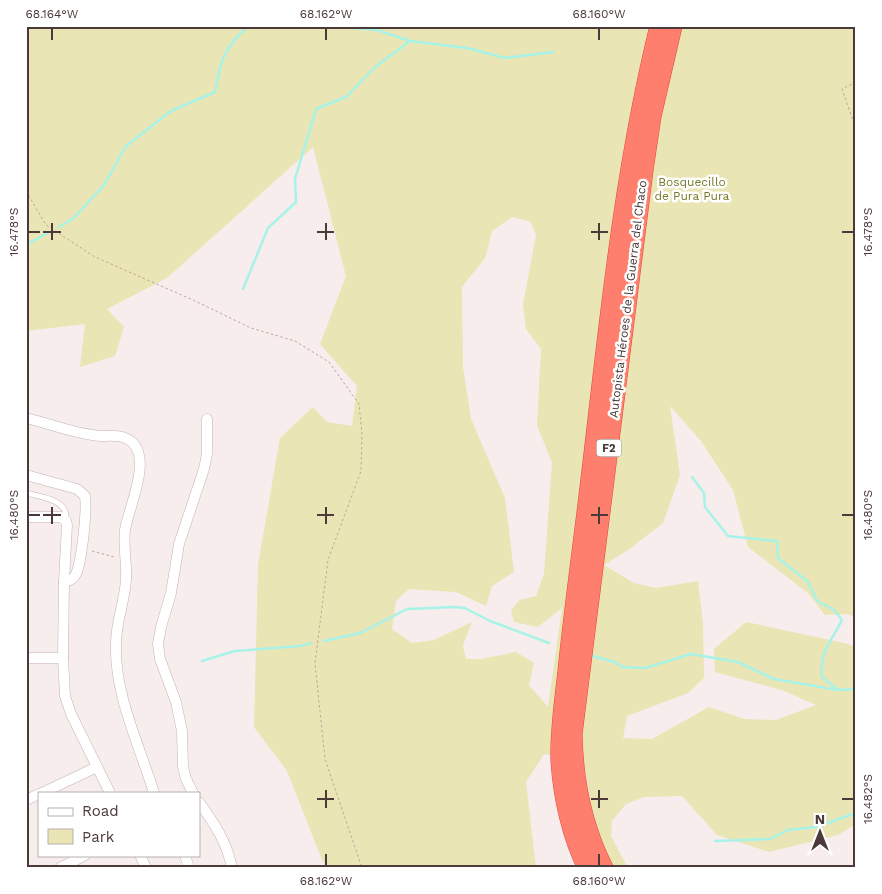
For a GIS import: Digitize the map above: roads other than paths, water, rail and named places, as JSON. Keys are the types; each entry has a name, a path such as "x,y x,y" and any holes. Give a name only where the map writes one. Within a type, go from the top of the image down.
{"highway":[{"name":"Autopista Héroes de la Guerra del Chaco","path":"587,868 576,840 562,783 560,760 561,730 570,640 622,226 644,85 659,26"},
{"name":"Autopista Héroes de la Guerra del Chaco","path":"604,868 590,838 577,790 573,734 644,170 652,116 673,26"}],"street":[{"path":"26,418 88,434 122,436 132,441 136,446 139,463 138,488 126,526 126,581 117,627 116,644 125,708 154,792"},
{"path":"192,792 183,767 182,731 176,702 160,658 158,644 171,593 179,544 204,470 207,454 207,419"},
{"path":"26,475 78,489 85,496 86,503 81,549 76,575 73,579 64,582"},
{"path":"26,517 61,517 66,521 63,658 65,696 110,792"},
{"path":"26,658 63,658"},
{"path":"42,792 97,767"},
{"path":"104,781 104,792"},
{"path":"200,804 224,840 229,852 232,868"},
{"path":"60,868 83,856"},
{"path":"140,856 146,868"},
{"path":"184,856 189,868"}],"lane":[{"path":"26,493 46,498 62,506 67,514 66,521"}],"waterway":[{"path":"59,227 74,218 104,185 126,146 171,111 215,92 224,56 233,42 248,26"},
{"path":"331,26 377,30 410,41 467,48 505,58 553,52"},
{"path":"243,289 268,228 296,202 295,179 316,109 346,97 375,67 410,41"},
{"path":"26,245 47,233"},
{"path":"692,477 704,493 705,507 728,536 777,541 778,558 808,582 817,601 834,610 842,620 827,647 822,661 822,677 838,690"},
{"path":"324,641 360,633 407,609 454,607 465,608 490,621 549,643"},
{"path":"202,661 235,651 300,646 311,643"},
{"path":"589,655 614,662 623,667 645,668 691,654 738,662 774,679 838,690 856,689"},
{"path":"715,841 770,839 788,830 816,827 856,813"}],"park label":[{"name":"Bosquecillo de Pura Pura","path":"692,189"}]}
